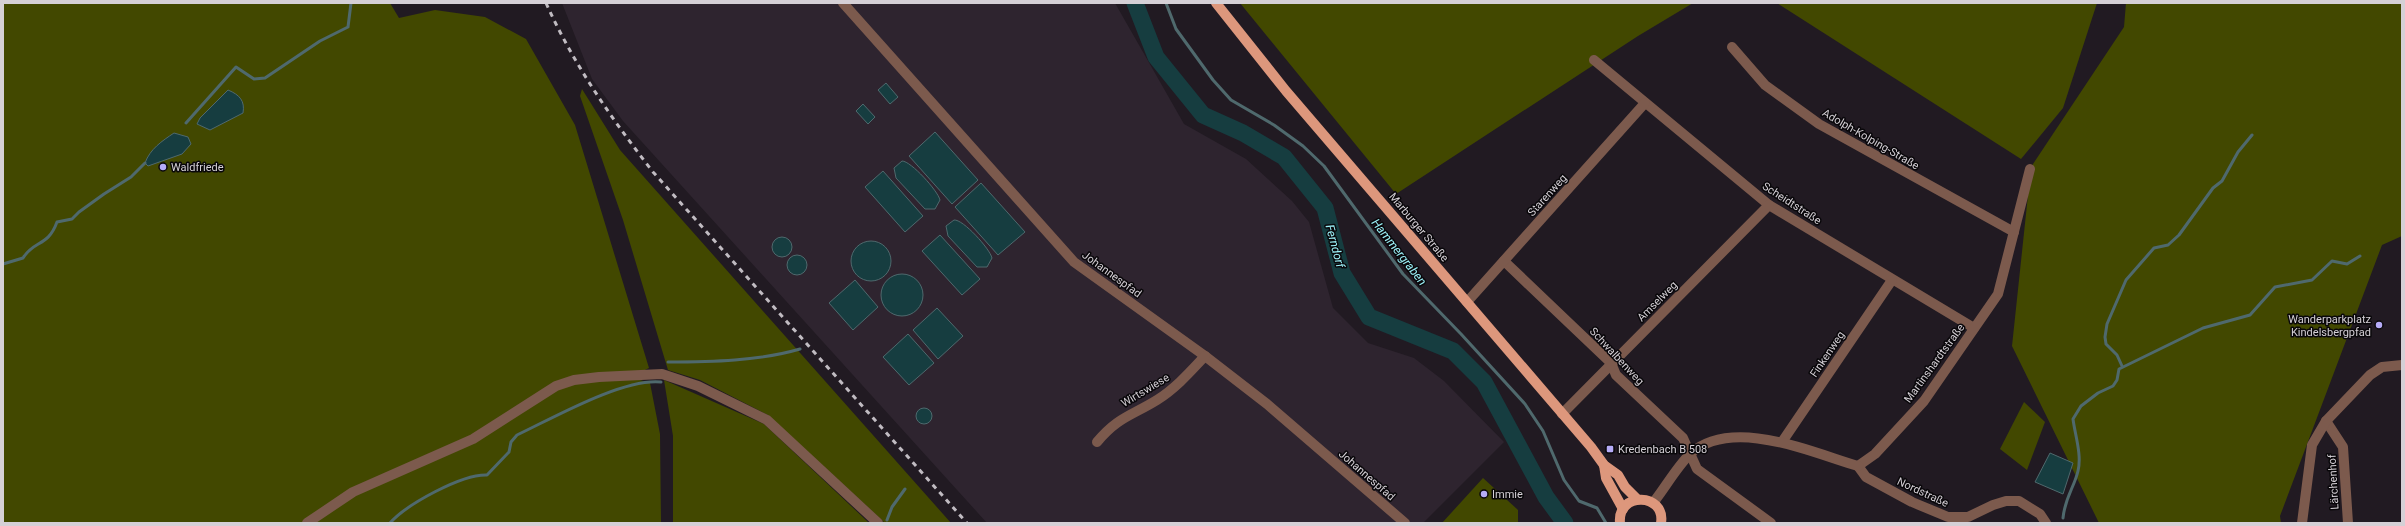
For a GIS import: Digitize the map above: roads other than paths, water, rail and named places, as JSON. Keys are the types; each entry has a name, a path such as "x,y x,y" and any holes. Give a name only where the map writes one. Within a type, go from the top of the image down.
{"main road":[{"name":"Marburger Straße","path":"1216,3 1282,86 1604,465 1618,475 1625,487 1637,499"},
{"name":"Marburger Straße","path":"1604,465 1606,478 1623,508"},
{"path":"1620,523 1623,508 1630,501 1645,499 1653,503 1660,513 1661,523"}],"street":[{"name":"Johannespfad","path":"843,3 1074,262 1205,356 1267,404 1402,522"},
{"name":"Adolph-Kolping-Straße","path":"1732,47 1765,85 1819,124 2014,232"},
{"name":"Scheidtstraße","path":"1594,60 1769,205 1974,328"},
{"name":"Starenweg","path":"1466,302 1645,103"},
{"name":"Martinshardtstraße","path":"1858,466 1875,454 1924,401 1998,294 2030,169"},
{"name":"Amselweg","path":"1562,414 1769,205"},
{"name":"Schwalbenweg","path":"1504,261 1611,363 1616,375 1683,438 1697,469 1771,523"},
{"name":"Finkenweg","path":"1782,442 1892,280"},
{"name":"Wirtswiese","path":"1097,442 1110,426 1156,400 1179,384 1205,356"},
{"path":"2302,523 2312,445 2326,421 2370,375 2382,367 2402,365"},
{"path":"307,523 353,492 473,439 556,386 574,380 662,374 698,386 767,420 878,523"},
{"name":"Lärchenhof","path":"2326,421 2343,447 2348,523"},
{"path":"1653,503 1690,454 1707,444 1721,440 1745,438 1782,442 1858,466"},
{"name":"Nordstraße","path":"1858,466 1866,477 1912,502 1948,517 1968,517 1993,505 2006,501 2020,501 2031,506 2046,523"}],"water":[{"path":"886,83 898,97 890,104 878,90"},
{"path":"228,90 239,96 241,99 243,113 210,130 197,124 200,118"},
{"path":"863,104 875,117 868,124 856,111"},
{"path":"935,132 978,180 952,204 909,156"},
{"path":"174,133 188,137 191,144 182,154 148,166 145,163 153,149"},
{"path":"902,161 906,162 924,177 934,190 940,200 935,209 925,209 896,178 894,168"},
{"path":"883,171 923,216 905,232 865,187"},
{"path":"981,183 1025,232 998,255 955,207"},
{"path":"954,220 963,224 976,235 986,248 992,258 987,267 977,267 948,236 946,226"},
{"path":"940,235 980,279 962,295 922,251"},
{"path":"782,237 789,240 792,247 789,254 782,257 775,254 772,247 775,240"},
{"path":"875,241 882,244 888,250 891,261 890,269 882,278 875,281 867,281 860,278 852,269 851,257 854,250 863,242"},
{"path":"797,255 804,258 807,265 804,272 797,275 790,272 787,265 790,258"},
{"path":"902,274 917,280 923,295 917,310 902,316 887,310 881,295 887,280"},
{"path":"855,280 878,307 853,330 829,303"},
{"path":"937,308 963,336 938,359 913,330"},
{"path":"908,334 934,363 909,385 883,357"},
{"path":"924,408 930,410 932,416 930,422 924,424 918,422 916,416 918,410"},
{"path":"2050,453 2073,463 2063,494 2035,482"}],"waterway":[{"path":"186,123 236,67 254,79 265,78 320,41 348,27 351,3"},
{"name":"Ferndorf","path":"1135,3 1156,57 1203,115 1243,133 1284,157 1325,208 1342,273 1369,317 1453,351 1484,382 1546,497 1565,523"},
{"name":"Hammergraben","path":"1166,3 1176,29 1213,80 1231,100 1274,125 1303,146 1324,166 1403,274 1461,334 1525,404 1543,431 1564,480 1579,501 1597,508 1606,523"},
{"path":"2122,366 2117,355 2106,344 2105,337 2107,324 2126,280 2154,248 2168,245 2179,235 2213,188 2222,181 2238,152 2252,135"},
{"path":"3,264 23,258 27,252 49,236 57,222 72,219 79,212 104,194 131,177 145,163"},
{"path":"2063,518 2079,465 2079,452 2073,419 2081,406 2098,393 2113,386 2117,380 2119,369 2203,328 2250,315 2275,287 2312,280 2332,261 2347,264 2360,256"},
{"path":"668,362 718,361 752,358 800,349"},
{"path":"390,523 409,507 450,485 464,479 487,475 509,452 511,442 517,435 568,410 608,393 645,382 661,382"},
{"path":"887,520 892,507 905,489"}],"railway":[{"path":"546,3 569,48 594,90 622,132 653,172 967,523"}],"place":[{"name":"Waldfriede","path":"163,167"},
{"name":"Wanderparkplatz Kindelsbergpfad","path":"2379,325"},
{"name":"Kredenbach B 508","path":"1610,449"},
{"name":"Immie","path":"1484,494"}]}
